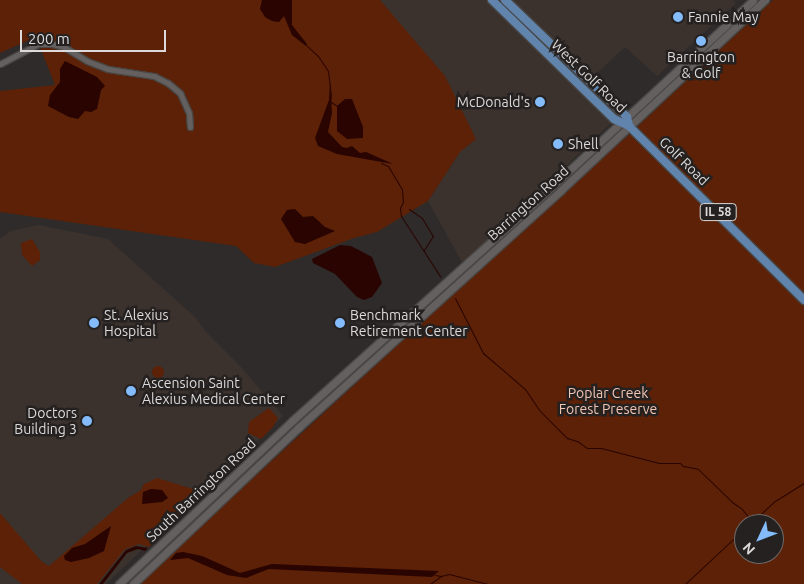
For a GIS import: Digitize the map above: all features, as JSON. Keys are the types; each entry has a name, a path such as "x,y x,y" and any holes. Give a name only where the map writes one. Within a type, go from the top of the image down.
{"main road":[{"name":"West Golf Road","path":"492,0 620,124 630,126 627,117 505,0"},
{"name":"Barrington Road","path":"300,415 620,124 753,0"},
{"name":"Barrington Road","path":"305,422 630,126 765,0"},
{"name":"Golf Road","path":"630,126 804,300"},
{"name":"South Barrington Road","path":"119,584 300,415"},
{"name":"South Barrington Road","path":"133,584 305,422"}],"street":[{"path":"0,64 38,44 52,44 64,47 100,66 154,76 168,83 180,93 189,113 190,126"}],"shaded area":[{"path":"262,0 292,0 292,25 307,44 306,46 292,35 284,16 279,22 265,17 260,9"},
{"path":"380,0 733,0 736,3 657,76 625,47 579,90 611,123 463,264 428,201 460,152"},
{"path":"65,61 97,77 105,86 101,90 97,109 91,112 85,111 78,119 69,117 48,106 50,95 60,82 60,69"},
{"path":"330,82 332,113 328,132 342,147 352,146 360,153 366,152 393,164 337,154 318,146 315,138 329,100"},
{"path":"345,99 352,99 363,127 363,138 347,139 337,131 337,106"},
{"path":"295,209 303,217 313,216 325,227 335,231 305,244 295,242 281,219 287,210"},
{"name":"Ascension Saint Alexius Medical Center","path":"38,225 108,239 196,318 205,331 240,366 283,416 106,584 0,584 0,239 11,231"},
{"path":"340,245 351,246 372,257 382,283 372,297 364,300 357,297 335,274 313,263 312,259"},
{"path":"151,489 162,490 168,498 162,502 142,504 143,492"},
{"path":"111,526 104,551 89,558 71,562 65,560 64,556 72,548 85,544"},
{"path":"136,546 148,548 145,551 138,549 127,553 103,584 99,584 126,550"},
{"path":"183,552 202,556 240,573 272,564 439,571 432,577 269,569 246,578 227,575 188,558 170,560 176,553"}],"green space":[{"path":"0,0 380,0 445,76 476,139 460,152 428,201 377,232 354,238 275,267 254,263 236,246 0,212 0,91 55,85 36,37 0,53"},
{"name":"Poplar Creek Forest Preserve","path":"773,0 804,0 804,584 138,584 556,199 624,139"},
{"path":"32,239 40,252 40,260 32,266 22,255 21,243"},
{"path":"158,366 164,372 158,378 152,372"},
{"path":"269,408 278,418 273,427 261,439 248,433 249,422"},
{"path":"157,478 199,491 199,494 185,507 175,522 149,547 139,544 125,549 97,584 22,584 0,567 0,513 42,562 49,566 128,498 141,490 144,484"}],"waterway":[{"path":"306,45 318,56 328,71 331,94 330,104"},
{"path":"331,102 337,106"},
{"path":"381,163 388,166 402,189 401,216 440,276"},
{"path":"409,209 422,218 433,236 424,250"},
{"path":"455,298 483,353 525,389 539,410 567,438 577,441 587,448 601,448 659,463 680,463 683,466 698,469 746,514"},
{"path":"761,514 775,501 804,483"},
{"path":"685,584 734,538"},
{"path":"430,584 441,576 449,574 488,584"},
{"path":"435,575 441,576"}],"place":[{"name":"Fannie May","path":"678,17"},
{"name":"Barrington & Golf","path":"701,41"},
{"name":"McDonald's","path":"540,102"},
{"name":"Shell","path":"558,144"},
{"name":"St. Alexius Hospital","path":"94,323"},
{"name":"Benchmark Retirement Center","path":"340,323"},
{"name":"Ascension Saint Alexius Medical Center","path":"131,391"},
{"name":"Doctors Building 3","path":"87,421"}]}
